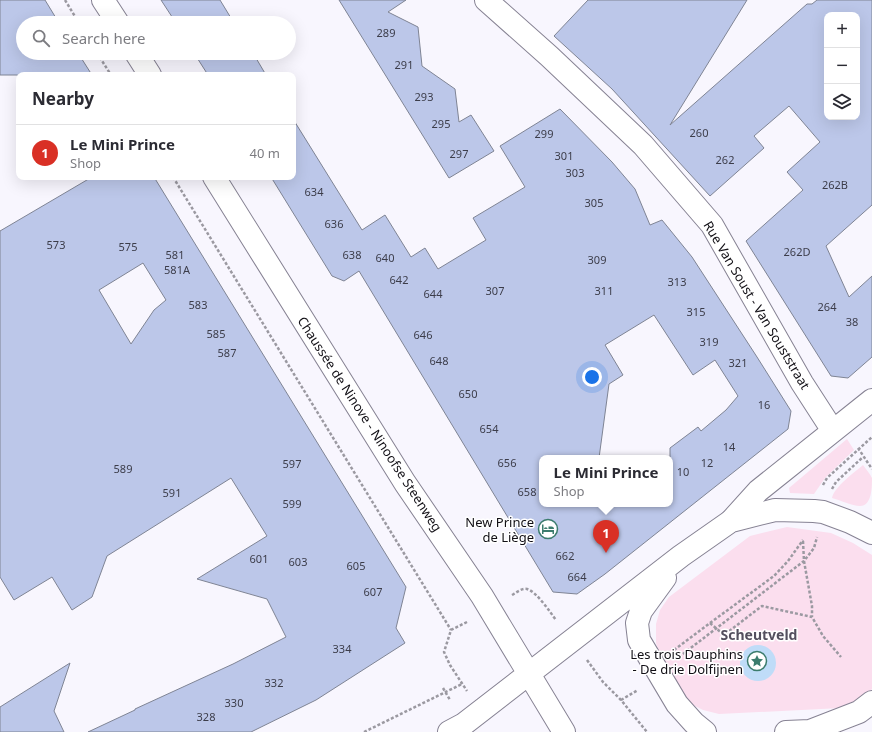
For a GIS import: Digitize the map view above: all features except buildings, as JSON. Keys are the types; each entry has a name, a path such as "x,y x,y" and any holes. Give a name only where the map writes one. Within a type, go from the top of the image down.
{"main road":[{"path":"103,0 113,16"},
{"name":"Rue Van Soust - Van Souststraat","path":"486,0 549,56 643,146 712,225 802,383 833,431"},
{"path":"140,60 148,72"},
{"name":"Chaussée de Ninove - Ninoofse Steenweg","path":"216,180 405,483 482,596 564,732"},
{"path":"449,732 464,724 681,556 731,521 758,491 872,400"},
{"path":"731,521 775,510 814,510 821,502 850,522 872,533"},
{"path":"681,556 641,611 637,623 639,640 677,704 694,723 705,732"},
{"path":"786,732 819,731 859,712 872,702"}],"path":[{"path":"65,0 75,16"},
{"path":"101,60 109,72"},
{"path":"175,180 451,630"},
{"path":"647,732 621,700 638,690 804,561 814,548 821,502 827,478 872,437"},
{"path":"821,502 828,496 836,482 863,457 872,469"},
{"path":"667,653 774,576 788,561 805,535"},
{"path":"803,540 804,561 812,606 812,617 823,636 841,657"},
{"path":"710,623 724,635 762,606 812,617"},
{"path":"364,732 462,684"},
{"path":"443,688 450,700"}],"shaded area":[{"path":"847,439 854,450 825,478 814,494 790,493 789,488"},
{"path":"863,465 872,478 872,486 867,503 857,506 832,498 837,489"},
{"path":"787,527 831,533 853,543 872,555 872,689 861,700 841,708 719,714 703,710 689,703 660,656 656,643 656,624 660,610 669,597 750,536"}],"water":[{"name":"Les trois Dauphins - De drie Dolfijnen","path":"762,645 771,650 775,656 775,670 771,676 762,681 754,681 745,676 741,670 740,659 745,650 751,646"}],"place":[{"name":"New Prince de Liège","path":"548,529"},
{"name":"Le Mini Prince","path":"606,553"},
{"name":"Les trois Dauphins - De drie Dolfijnen","path":"757,661"}],"district":[{"name":"Scheutveld","path":"759,634"}]}
